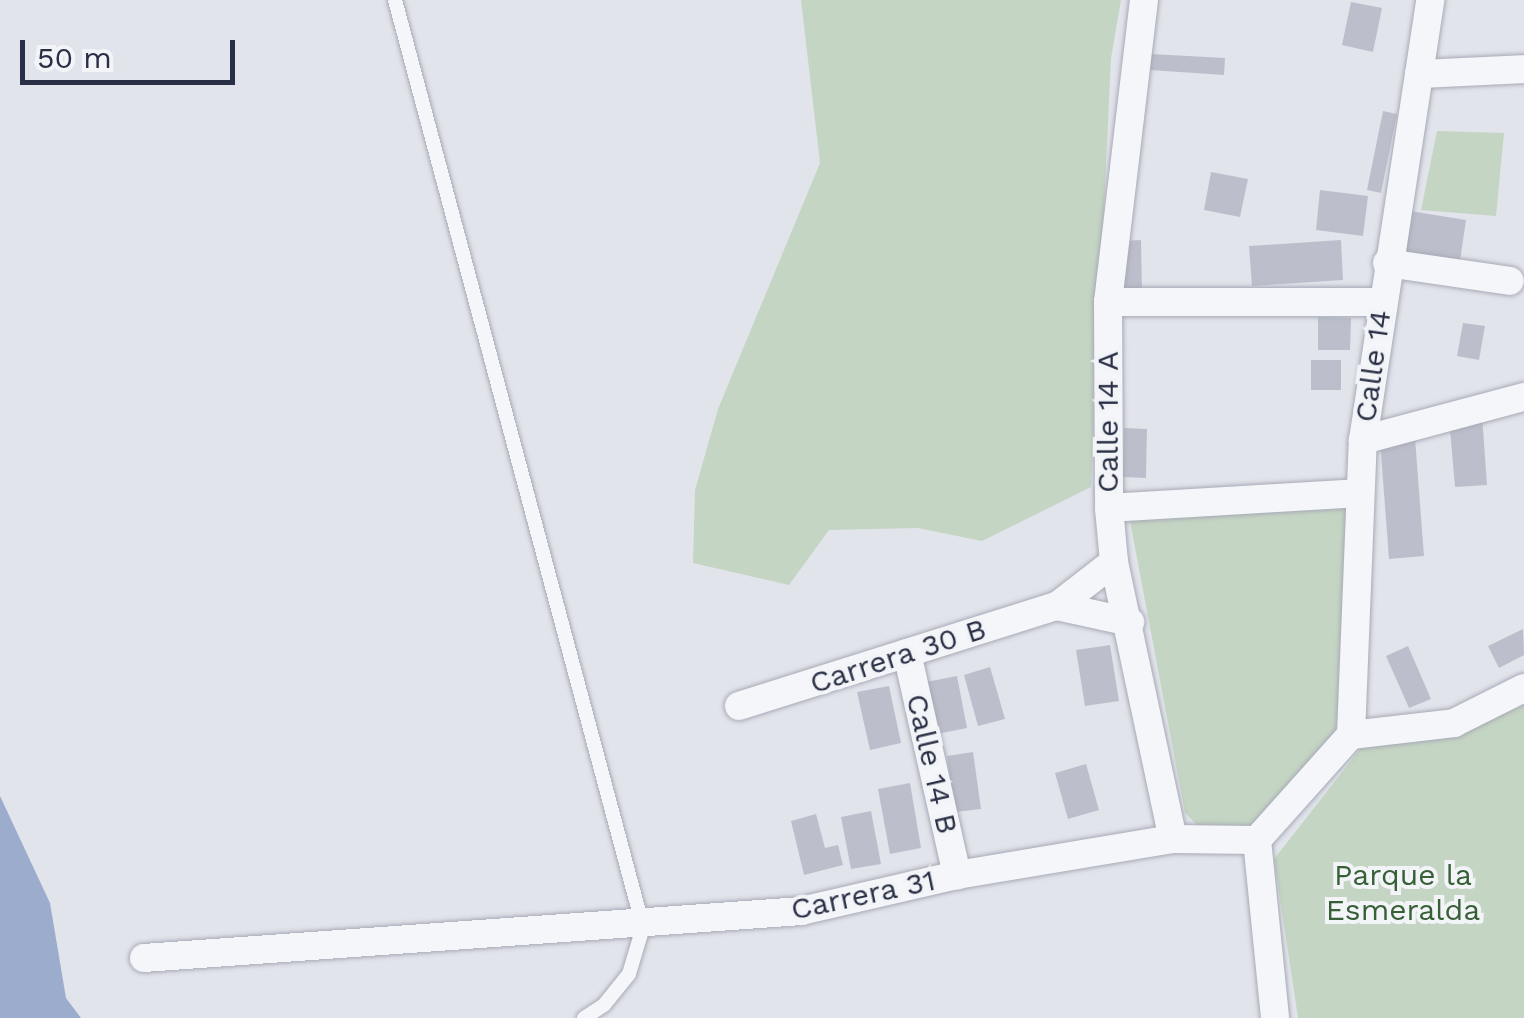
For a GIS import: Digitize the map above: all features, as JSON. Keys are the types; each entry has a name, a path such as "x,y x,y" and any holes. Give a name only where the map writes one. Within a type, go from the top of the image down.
{"street":[{"name":"Calle 14 A","path":"1144,0 1108,302 1109,508 1114,562 1174,839"},
{"name":"Calle 14","path":"1350,735 1363,440 1430,0"},
{"path":"1419,74 1524,69"},
{"path":"1387,263 1510,281"},
{"path":"1108,302 1381,302"},
{"path":"1363,440 1524,396"},
{"path":"1109,508 1360,493"},
{"name":"Carrera 30 B","path":"739,706 1056,606 1114,562"},
{"name":"Carrera 30 B","path":"1056,606 1130,622"},
{"name":"Calle 14 B","path":"907,653 957,875"},
{"path":"1275,1018 1257,840 1350,735 1454,723 1524,688"},
{"name":"Carrera 31","path":"144,958 643,927 801,912 957,875 1174,839 1257,840"}],"lane":[{"path":"395,0 643,927 628,974 604,1005 584,1018"}],"green space":[{"path":"801,0 1121,0 1111,58 1091,487 982,541 918,528 829,530 789,585 693,563 695,490 718,409 820,163"},
{"path":"1437,131 1504,133 1496,216 1421,210"},
{"path":"1354,506 1341,736 1268,829 1204,832 1185,813 1130,521"},
{"name":"Parque la Esmeralda","path":"1524,705 1524,1018 1298,1018 1274,859 1361,748 1476,726"}],"water":[{"path":"0,796 50,903 66,998 81,1018 0,1018"}],"building":[{"path":"1351,2 1382,8 1373,52 1342,45"},
{"path":"1151,54 1225,58 1224,75 1150,70"},
{"path":"1383,111 1397,114 1381,193 1367,190"},
{"path":"1211,172 1248,179 1240,217 1204,210"},
{"path":"1320,190 1368,196 1363,236 1316,230"},
{"path":"1410,211 1466,220 1460,261 1404,252"},
{"path":"1141,240 1142,292 1123,293 1122,241"},
{"path":"1341,240 1343,280 1252,286 1249,246"},
{"path":"1318,317 1351,318 1350,350 1318,350"},
{"path":"1463,323 1485,326 1479,360 1457,356"},
{"path":"1311,360 1341,360 1341,390 1311,390"},
{"path":"1482,415 1487,485 1455,487 1449,418"},
{"path":"1124,428 1147,429 1146,478 1123,477"},
{"path":"1415,438 1424,556 1389,559 1380,440"},
{"path":"1523,629 1524,655 1499,668 1488,646"},
{"path":"1110,645 1119,701 1085,706 1076,650"},
{"path":"1408,646 1431,699 1409,708 1386,656"},
{"path":"990,667 1005,719 978,726 964,675"},
{"path":"957,676 967,728 937,734 926,682"},
{"path":"889,686 901,743 870,750 857,692"},
{"path":"973,752 981,809 955,812 947,756"},
{"path":"1086,764 1099,810 1068,819 1055,773"},
{"path":"910,783 921,848 890,854 878,789"},
{"path":"871,811 881,864 851,869 841,817"},
{"path":"816,814 825,848 838,845 843,865 804,875 791,821"}]}
